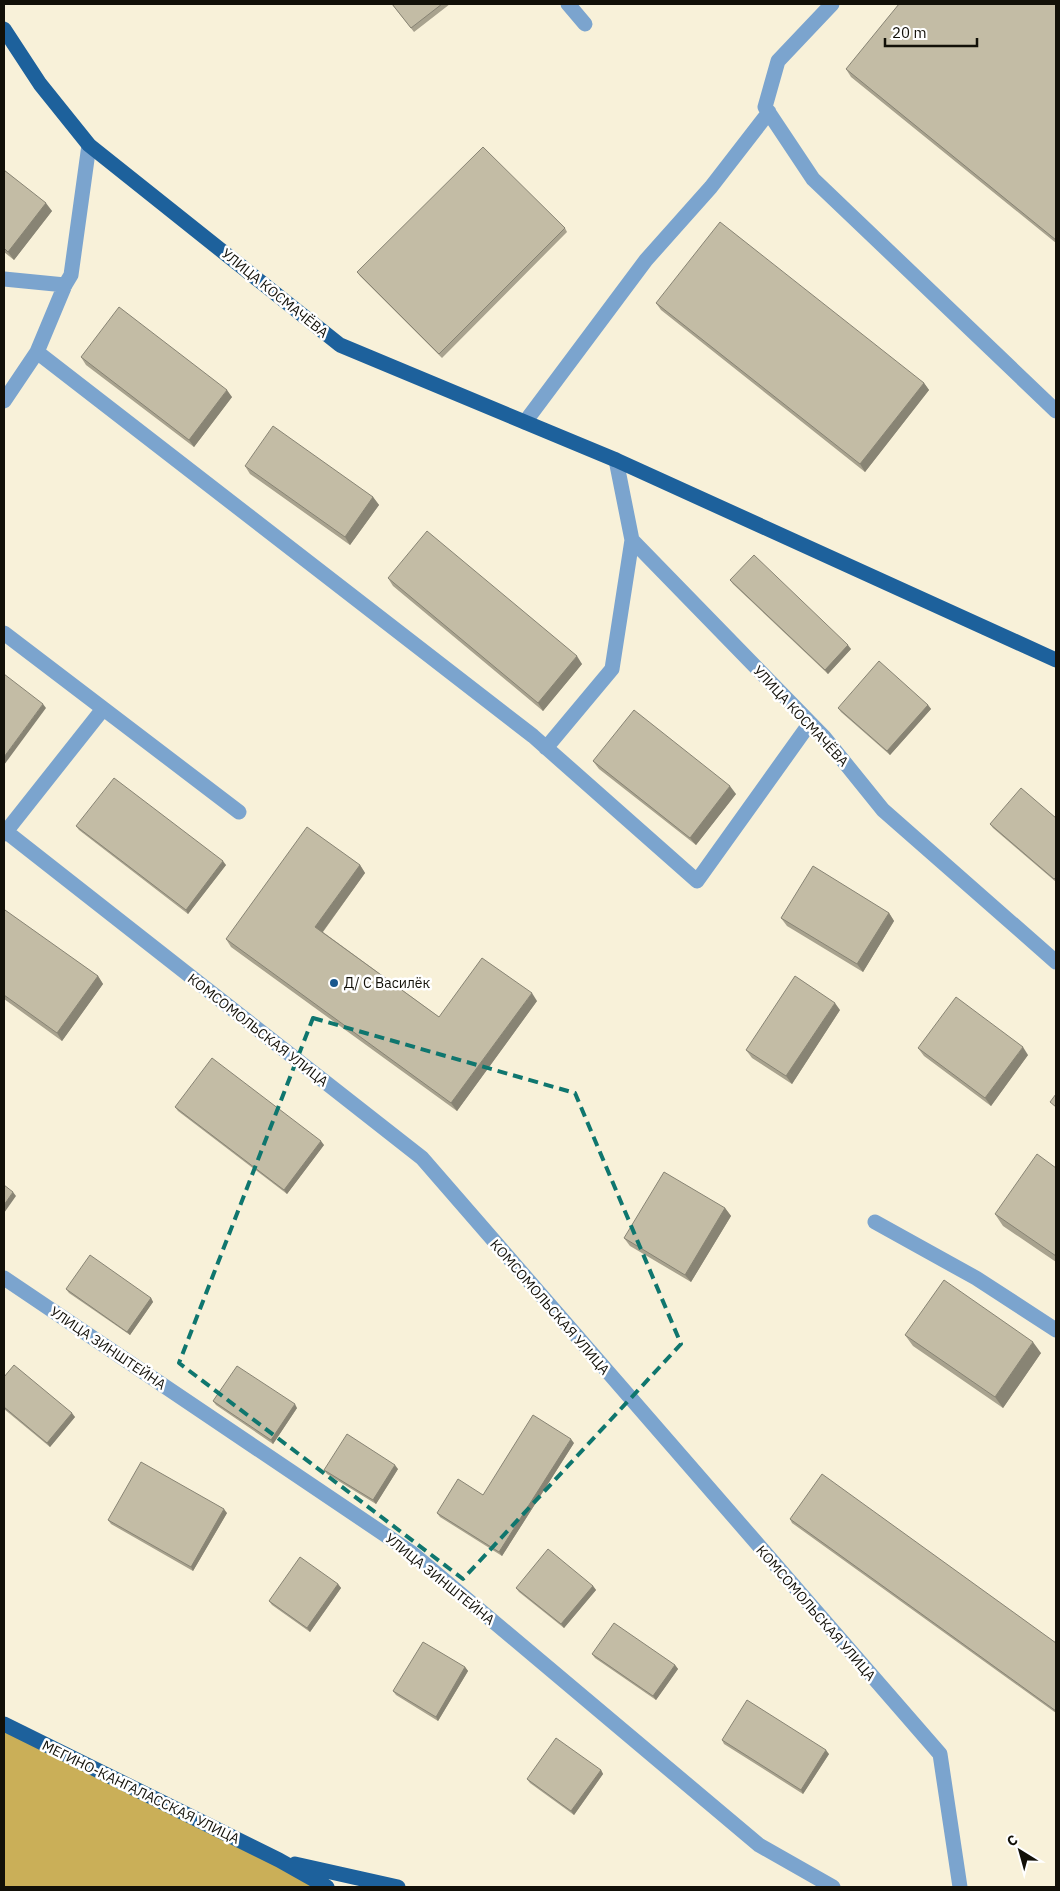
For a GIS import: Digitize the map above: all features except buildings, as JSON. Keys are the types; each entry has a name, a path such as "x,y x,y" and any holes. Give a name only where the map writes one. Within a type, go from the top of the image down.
{"main road":[{"name":"УЛИЦА КОСМАЧЁВА","path":"4,29 40,84 89,145 340,345 616,460 1056,660"},
{"name":"МЕГИНО-КАНГАЛАССКАЯ УЛИЦА","path":"4,1724 279,1860 327,1887"},
{"name":"МЕГИНО-КАНГАЛАССКАЯ УЛИЦА","path":"279,1860 398,1887"}],"street":[{"path":"568,4 585,24"},
{"path":"832,4 778,61 765,106 813,179 1056,411"},
{"path":"524,422 646,260 711,187 769,112"},
{"path":"4,401 37,352 71,275 89,145"},
{"path":"4,279 65,285"},
{"path":"37,352 526,730 697,881 810,723"},
{"path":"546,748 612,669 632,540 616,460"},
{"name":"УЛИЦА КОСМАЧЁВА","path":"632,540 824,737 883,810 1056,962"},
{"path":"4,633 239,812"},
{"path":"4,832 103,709"},
{"name":"КОМСОМОЛЬСКАЯ УЛИЦА","path":"4,832 422,1158 732,1518 940,1754 960,1887"},
{"path":"874,1222 976,1278 1056,1330"},
{"name":"УЛИЦА ЗИНШТЕЙНА","path":"4,1278 412,1553 759,1844 833,1887"}],"highlighted area":[{"path":"313,1018 575,1093 681,1344 463,1579 179,1363"}],"shaded area":[{"path":"4,1724 327,1887 4,1887"}],"place":[{"name":"Д/ С Василёк","path":"334,983"}]}
